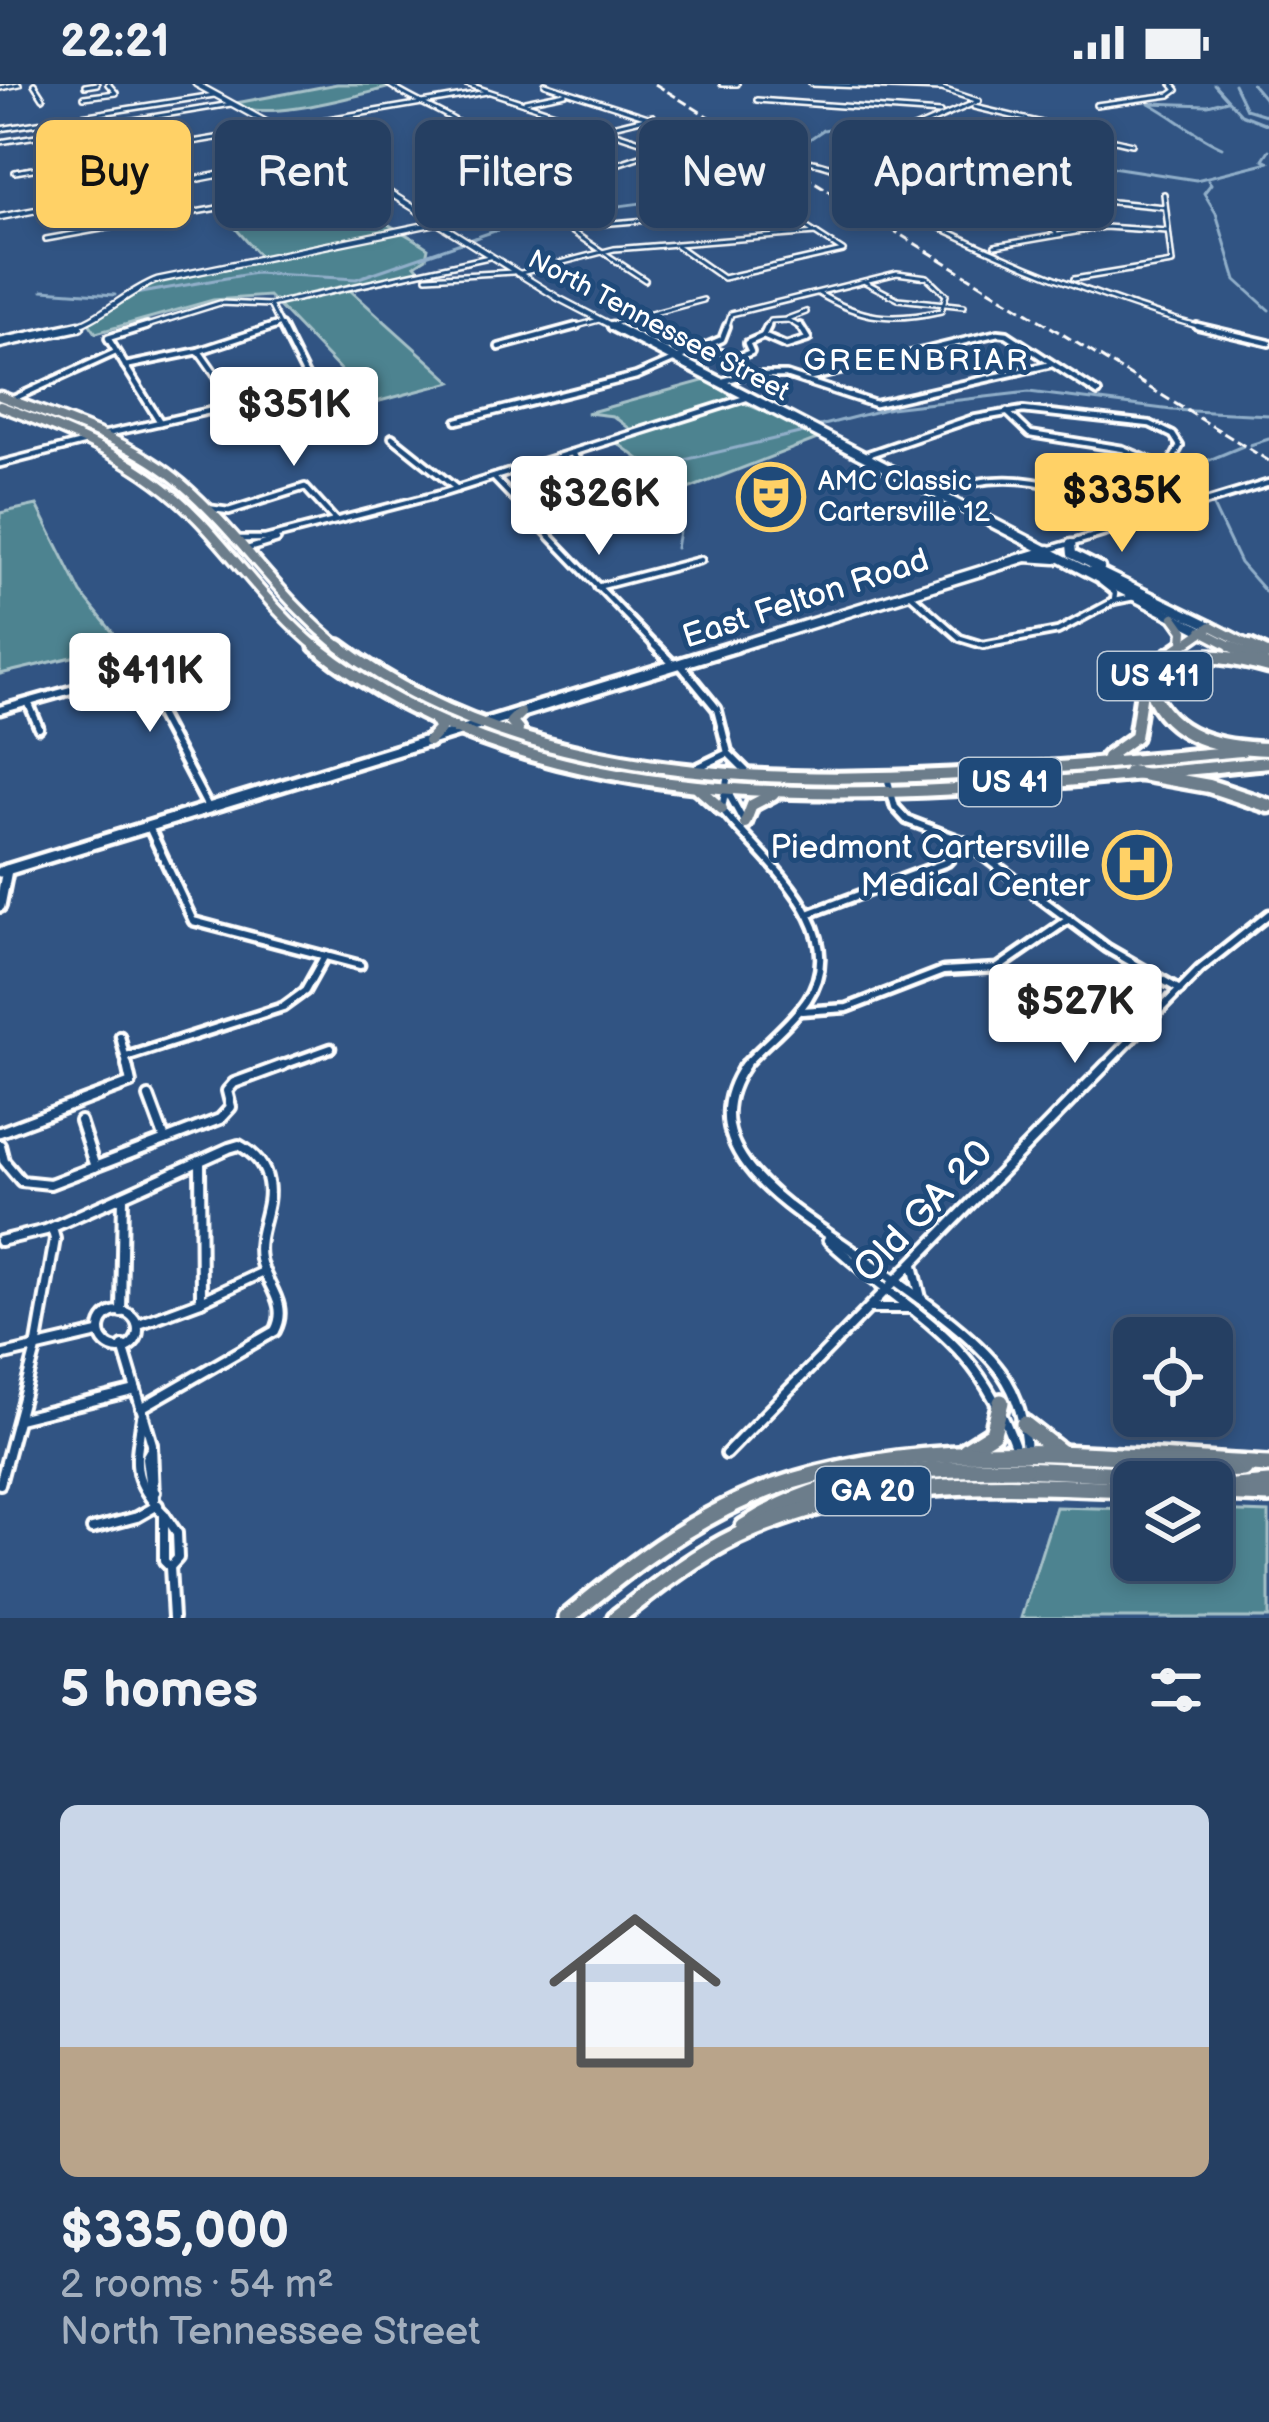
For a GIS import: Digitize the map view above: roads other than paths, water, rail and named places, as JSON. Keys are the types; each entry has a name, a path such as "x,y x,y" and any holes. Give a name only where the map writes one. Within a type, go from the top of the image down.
{"highway":[{"name":"US 411","path":"1267,754 1183,729 1158,707 1152,685 1165,666 1189,657 1226,657 1269,666"},
{"path":"1130,772 1209,785 1269,806"},
{"path":"957,1453 993,1433 1001,1402"},
{"path":"1024,1424 1068,1456"},
{"name":"GA 20","path":"566,1618 660,1543 751,1495 855,1463 957,1453 1113,1485"},
{"name":"GA 20","path":"616,1618 667,1577 730,1540 799,1511 872,1492 960,1482 1068,1456 1265,1465"},
{"path":"1023,1466 1202,1473 1265,1465"},
{"path":"1233,1488 1269,1484"},
{"path":"1233,1492 1269,1495"}],"main road":[{"name":"North Tennessee Street","path":"198,84 260,120"},
{"path":"0,217 36,211"},
{"path":"0,343 84,324 152,281 415,228"},
{"path":"432,228 445,229"},
{"name":"North Tennessee Street","path":"445,229 599,320 1206,629"},
{"path":"2,401 102,435"},
{"name":"US 41","path":"2,401 102,435 142,456 207,508 326,636 395,682 476,726 576,764 689,785 780,792 1130,772 1267,754"},
{"name":"US 41","path":"2,401 75,440 89,440 163,485 290,624 354,674 428,713 685,769 889,785 1087,763 1267,754"},
{"path":"733,402 760,402"},
{"path":"89,440 100,440 190,492"},
{"path":"163,485 193,503 234,549 244,550"},
{"path":"1018,535 1027,548 1022,558 1066,561"},
{"path":"1072,544 1072,554 1135,593"},
{"name":"North Tennessee Street","path":"1049,550 1174,617 1269,655"},
{"name":"East Felton Road","path":"4,871 1049,550"},
{"path":"230,557 239,558 296,619 326,636"},
{"path":"1174,617 1184,631 1183,641"},
{"path":"290,624 391,686 476,726"},
{"path":"1087,763 1130,745 1138,728 1143,675 1183,641 1206,629 1269,666"},
{"path":"520,712 511,724 525,736"},
{"path":"428,713 440,727 429,741"},
{"path":"889,785 1026,775 1113,761"},
{"path":"689,785 722,809"},
{"path":"745,828 756,801 780,792"},
{"path":"0,906 4,871"}],"street":[{"path":"0,88 19,84"},
{"path":"34,84 43,98"},
{"path":"98,84 84,85 83,98 116,93 108,84"},
{"path":"388,84 449,120"},
{"path":"466,84 571,120"},
{"path":"545,84 650,117 615,126"},
{"path":"722,84 737,84"},
{"path":"811,84 963,93 979,101 928,120"},
{"path":"1096,105 1170,95 1177,90 1172,84"},
{"path":"322,120 487,92"},
{"path":"519,103 568,92"},
{"path":"0,129 214,94"},
{"path":"758,100 943,113"},
{"path":"0,142 231,104"},
{"path":"971,106 1132,144"},
{"path":"615,134 639,141"},
{"path":"15,172 215,138"},
{"path":"808,161 832,164"},
{"path":"1058,234 1009,192 1165,206"},
{"path":"1072,280 1126,268 1170,265 1165,194"},
{"path":"645,280 596,252 565,227 774,209 842,252 723,278 676,245"},
{"path":"991,247 1113,226 1168,231"},
{"path":"46,239 105,228"},
{"path":"946,228 1179,323 1269,343"},
{"path":"418,276 515,273 596,252 818,233"},
{"path":"160,422 108,338 121,331 175,320 220,303 270,305 490,257"},
{"path":"458,421 636,376 722,339 730,314 862,280 914,272 941,287 945,305 941,311 902,321 869,324 818,293"},
{"path":"862,280 886,296 964,306"},
{"path":"609,325 704,301"},
{"path":"270,305 312,388"},
{"path":"704,347 736,358 751,352 747,343 764,336 770,321 806,312"},
{"path":"764,336 786,346 807,340 803,328 787,319"},
{"path":"499,347 599,320"},
{"path":"125,366 200,351 278,325"},
{"path":"808,379 998,333 1007,334 1098,393"},
{"path":"200,351 236,404"},
{"path":"2,401 116,352"},
{"path":"719,382 761,371 808,379 857,402 875,404 1052,364"},
{"path":"102,435 312,388 332,398 338,411 295,422"},
{"path":"234,539 256,541 457,489 749,397"},
{"path":"863,455 971,418 1060,411 1160,427 1180,446 1168,468"},
{"path":"1007,412 1030,434 1123,448 1168,468 1172,478"},
{"path":"392,437 457,489"},
{"path":"0,464 75,440"},
{"path":"571,453 639,523"},
{"path":"937,494 1031,475 1057,481 1148,521"},
{"path":"494,477 717,709 728,753 735,764 758,776"},
{"path":"1049,550 1269,483"},
{"path":"207,508 230,511 304,487 335,520"},
{"path":"220,523 230,511"},
{"path":"1127,515 1130,526"},
{"path":"255,563 258,551 303,530"},
{"path":"244,550 274,542"},
{"path":"597,587 700,560"},
{"path":"1085,571 1113,590 1114,601"},
{"path":"909,592 960,638 980,645 1058,631 1135,593"},
{"path":"123,645 209,808"},
{"path":"0,710 138,671"},
{"path":"28,702 39,728"},
{"path":"685,769 715,762 728,753"},
{"path":"728,774 722,809 745,828"},
{"path":"889,785 895,807 907,820 965,842 1119,956 1180,990"},
{"path":"726,789 745,828 806,915 822,956 814,991 741,1067 730,1094 730,1124 740,1156 760,1183 890,1285 974,1359 1001,1402 1023,1466"},
{"path":"149,827 193,921 360,965"},
{"path":"806,915 947,862 965,842"},
{"name":"Old GA 20","path":"726,1454 1180,990 1228,944 1269,914"},
{"path":"797,1012 854,1005 943,970 998,968 1069,920"},
{"path":"126,1057 283,1007 304,991 324,956"},
{"path":"814,991 828,1008"},
{"path":"0,1132 116,1093 130,1083 120,1036"},
{"path":"0,1145 4,1161 21,1181 50,1184 220,1119 231,1107 227,1091 234,1083 331,1048"},
{"path":"149,1096 165,1140"},
{"path":"80,1121 95,1167"},
{"path":"0,1241 52,1228 239,1145 259,1159 269,1191 258,1252 262,1272 284,1312 275,1330 142,1411"},
{"path":"200,1161 201,1300"},
{"path":"122,1312 123,1196"},
{"path":"0,1484 36,1349 55,1239 52,1228"},
{"path":"914,1261 915,1285 927,1305"},
{"path":"98,1333 106,1346 123,1346 140,1324 262,1272"},
{"path":"890,1285 972,1338 995,1363 1024,1424 1023,1466"},
{"path":"867,1310 895,1305 915,1309"},
{"path":"0,1356 98,1333 108,1316 122,1312 134,1314 140,1324"},
{"path":"123,1346 151,1450 146,1458 150,1488 178,1535 178,1558 170,1567 173,1618"},
{"path":"18,1419 136,1390"},
{"path":"142,1411 138,1476 144,1496 158,1502"},
{"path":"92,1529 158,1502"}],"waterway":[{"path":"1214,84 1241,114 1269,125"},
{"path":"1234,84 1246,109 1269,116"},
{"path":"1252,84 1269,104"},
{"path":"1222,147 1149,103 1208,105 1227,100"},
{"path":"808,140 823,130 847,126 1196,180 1269,162 1263,159 1269,150"},
{"path":"1208,180 1211,184 1204,193 1216,213 1236,280 1269,310"},
{"path":"470,240 543,218 639,203"},
{"path":"135,294 255,273 356,279 461,243"},
{"path":"43,290 115,295"},
{"path":"816,427 890,408 1029,392 1172,410 1269,415"},
{"path":"676,548 679,531 655,479 663,465 808,431"},
{"path":"1250,445 1269,439"},
{"path":"1204,499 1202,473 1207,461 1243,446"},
{"path":"1212,504 1240,563 1269,596"}],"railway":[{"path":"655,84 1269,461"}],"place":[{"name":"AMC Classic Cartersville 12","path":"771,497"},
{"name":"Piedmont Cartersville Medical Center","path":"1137,865"}],"district":[{"name":"GREENBRIAR","path":"917,360"}]}
